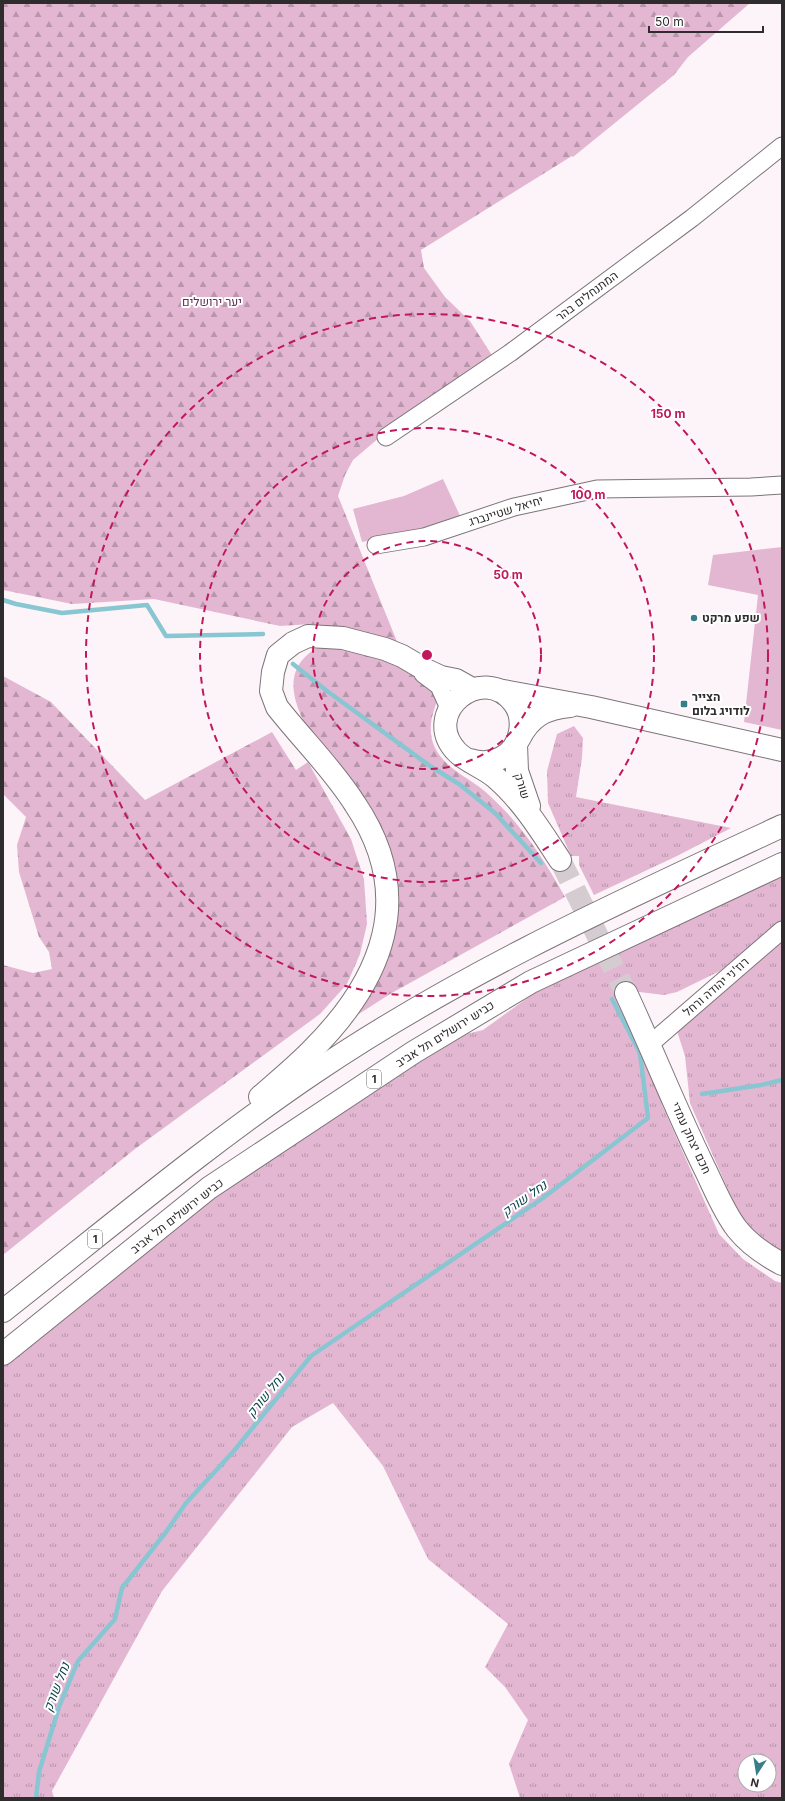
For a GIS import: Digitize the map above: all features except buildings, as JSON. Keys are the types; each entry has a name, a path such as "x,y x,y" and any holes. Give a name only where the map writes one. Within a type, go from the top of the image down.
{"main road":[{"path":"187,1166 240,1115 310,1052 351,1004 375,962 383,938 388,909 388,882 381,857 370,830 355,803 277,707 271,691 273,672 278,656 294,643 308,636 343,638 385,649 402,656 441,677 456,680 472,689"},
{"path":"560,860 537,825 505,786 487,771 456,751 447,736 446,719 449,708 460,695 472,689 486,688 591,707 782,750"},
{"path":"497,690 512,700 518,710 521,722 517,742"},
{"path":"470,760 487,763 498,760 508,753 529,723 545,711 574,706 591,707"},
{"name":"שורק","path":"517,742 516,763 519,778 537,825"},
{"name":"1","path":"3,1311 187,1166 316,1072 440,995 515,954 667,879 782,826"},
{"name":"כביש ירושלים תל אביב","path":"3,1354 209,1188 414,1052 531,982 782,864"},
{"name":"חכם יצחק עמדי","path":"626,993 690,1139 734,1223 750,1242 768,1256 782,1264"}],"street":[{"name":"המתנחלים בהר","path":"386,437 510,353 692,218 782,146"},
{"name":"יחיאל שטיינברג","path":"376,545 424,537 514,507 597,489 750,487 782,485"},
{"path":"271,691 277,687 280,673 290,655 308,644 332,641 386,654 410,665 439,686 449,708"},
{"name":"רוז'ני יהודה ורחל","path":"649,1045 782,930"}],"green space":[{"name":"יער ירושלים","path":"3,3 750,3 688,57 674,75 573,157 572,156 421,250 424,268 445,297 470,321 495,360 387,431 353,460 345,475 338,496 398,644 352,631 311,624 280,626 154,599 72,604 3,590"},
{"path":"443,479 461,518 416,531 362,542 353,509 404,496"},
{"path":"782,547 782,730 744,722 758,595 708,585 713,555"},
{"path":"345,645 395,660 441,692 433,713 431,727 432,741 435,748 446,763 483,790 502,807 532,843 565,897 390,994 348,1021 383,960 367,811 303,720 294,696 294,679 296,671 299,664 309,653 323,646"},
{"path":"3,676 51,702 145,800 272,732 296,770 308,762 351,839 364,879 367,924 360,954 347,984 320,1014 135,1149 3,1255 3,965 33,973 52,969 49,952 39,937 19,872 17,845 26,817 3,794"},
{"path":"574,726 583,738 582,758 576,797 731,828 677,856 594,895 579,865 579,856 571,856 548,803 547,771 557,734"},
{"path":"782,873 782,921 720,971 677,992 664,995 631,991 662,1105 719,1234 743,1259 775,1281 782,1283 782,1798 520,1798 509,1764 528,1720 505,1687 485,1667 508,1624 428,1559 383,1466 333,1403 292,1427 162,1591 52,1791 54,1798 3,1798 3,1364 211,1199 431,1055 466,1034 483,1030 544,986"},
{"path":"782,942 782,1255 761,1243 740,1217 690,1103 685,1056 677,1031"}],"waterway":[{"path":"3,600 62,613 147,605 166,636 263,634"},
{"path":"293,664 327,691 430,766 459,784 495,813 541,863"},
{"name":"נחל שורק","path":"36,1798 39,1772 59,1707 78,1661 115,1619 122,1588 166,1532 186,1503 233,1452 311,1356 543,1198 648,1118 640,1053 612,999"},
{"name":"נחל שורק","path":"702,1094 761,1085 782,1080"}],"tunnel":[{"path":"560,860 626,993"}],"place":[{"name":"שפע מרקט","path":"694,618"},
{"name":"הצייר לודויג בלום","path":"684,704"}]}
